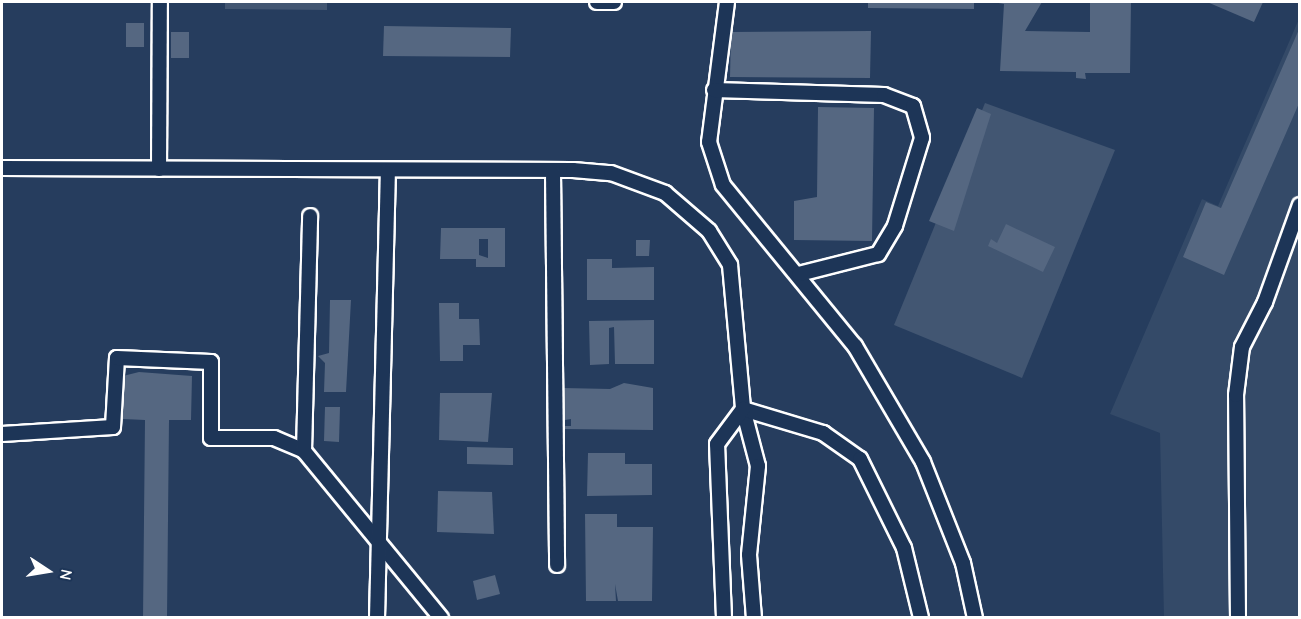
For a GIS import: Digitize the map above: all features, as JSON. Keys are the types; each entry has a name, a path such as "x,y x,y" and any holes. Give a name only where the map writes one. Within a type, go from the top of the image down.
{"lane":[{"path":"159,169 160,2"},
{"path":"597,2 614,2"},
{"path":"727,2 709,142 723,185 753,226 799,274 855,346 923,462 963,563 975,618"},
{"path":"714,90 884,95 913,105 922,138 895,226 878,254 799,274"},
{"path":"2,168 611,173 665,194 709,231 730,265 743,409 758,466 749,555 754,618"},
{"path":"377,618 377,536 388,171"},
{"path":"553,172 557,565"},
{"path":"1238,618 1236,395 1242,347 1265,302 1299,205"},
{"path":"304,451 310,216"},
{"path":"2,434 113,427 117,358 211,362 211,438 274,438 304,451 377,536 441,618"},
{"path":"724,618 717,444 743,409"},
{"path":"743,409 823,433 860,459 904,548 921,618"}],"shaded area":[{"path":"225,2 327,2 327,10 225,9"},
{"path":"1299,19 1299,617 1164,617 1160,433 1110,414 1202,199 1218,206"},
{"path":"985,103 1115,150 1022,378 894,325"}],"building":[{"path":"868,2 974,2 974,9 868,8"},
{"path":"993,2 1042,2 1025,31 1090,32 1090,2 1131,2 1130,73 1085,73 1086,79 1076,78 1076,72 1000,71 1004,4"},
{"path":"1207,2 1263,2 1254,22"},
{"path":"126,23 144,23 144,47 126,47"},
{"path":"384,26 511,28 510,57 383,56"},
{"path":"1300,27 1300,101 1224,275 1183,257 1206,202 1221,208"},
{"path":"871,31 870,78 730,77 731,32"},
{"path":"171,32 189,32 189,58 171,58"},
{"path":"818,107 874,108 872,241 794,240 794,201 817,197"},
{"path":"977,108 991,114 954,231 929,221"},
{"path":"1006,224 1055,247 1043,272 988,246 991,239 997,243"},
{"path":"441,228 505,228 505,267 476,267 476,259 440,259","holes":["479,239 488,239 488,258 479,255"]},
{"path":"636,240 650,240 649,256 636,256"},
{"path":"587,259 612,259 612,268 654,267 654,300 587,300"},
{"path":"330,300 351,300 346,392 324,392 325,363 318,356 329,353"},
{"path":"439,303 459,303 459,319 479,319 480,345 463,345 463,361 440,361"},
{"path":"654,320 654,364 615,364 614,327 609,328 609,364 590,365 589,321"},
{"path":"139,372 192,376 191,420 169,420 167,618 143,618 145,420 123,419 123,376"},
{"path":"624,383 653,388 653,430 563,429 563,388 610,389","holes":["571,419 571,426 565,426 565,420"]},
{"path":"440,393 492,393 488,442 439,440"},
{"path":"325,407 340,407 339,442 324,441"},
{"path":"467,447 513,448 513,465 467,464"},
{"path":"588,453 625,453 625,464 652,464 652,495 587,496"},
{"path":"438,491 492,492 494,534 437,532"},
{"path":"585,514 617,514 617,527 653,527 652,601 618,601 615,584 616,601 586,601"},
{"path":"495,575 500,594 477,600 473,581"}]}
